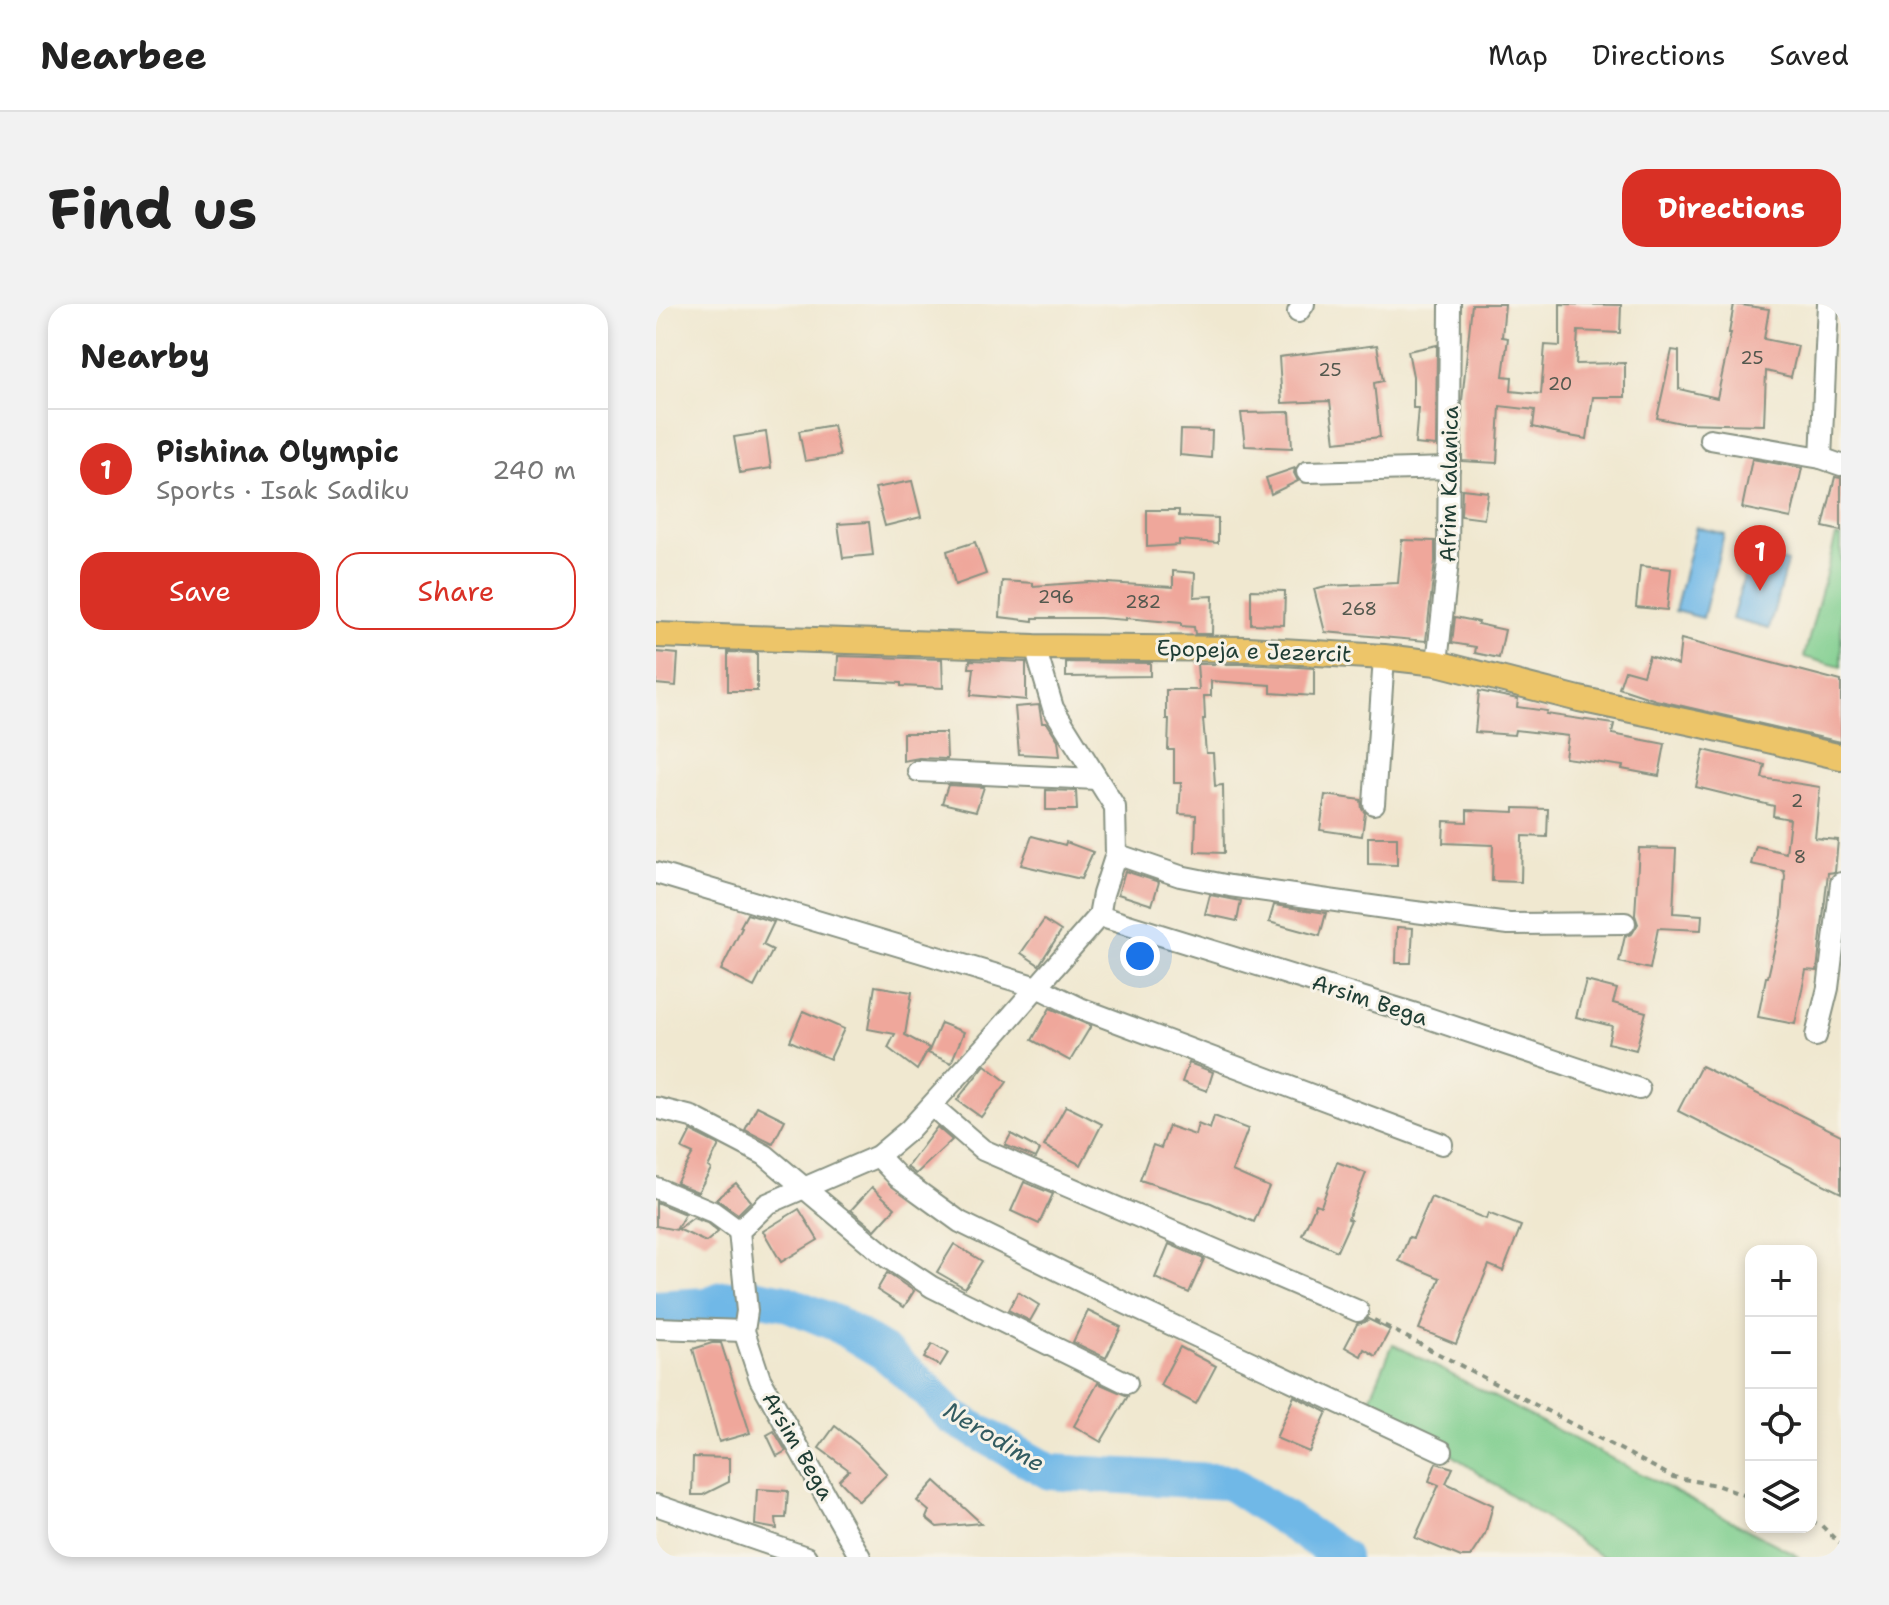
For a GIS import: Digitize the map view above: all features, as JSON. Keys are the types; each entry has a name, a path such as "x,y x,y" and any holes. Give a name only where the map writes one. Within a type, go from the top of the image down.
{"main road":[{"name":"Epopeja e Jezercit","path":"656,635 1035,647 1248,649 1384,657 1437,663 1579,699 1841,757"}],"street":[{"name":"Afrim Kalanica","path":"1437,663 1448,562 1450,304"},
{"path":"1710,439 1831,462 1828,304"},
{"path":"1307,472 1449,468"},
{"path":"656,1188 713,1212 739,1231 767,1204 878,1156 932,1106 1099,916 1116,854 1115,807 1053,708 1035,647"},
{"path":"1374,804 1384,657"},
{"path":"918,771 1097,779"},
{"path":"1116,854 1180,876 1230,886 1406,911 1509,924 1625,923"},
{"path":"656,873 1037,987 1080,1008 1442,1144"},
{"path":"1816,1036 1828,988 1841,883"},
{"name":"Arsim Bega","path":"1099,916 1416,1014 1639,1089"},
{"path":"932,1106 983,1150 1358,1311"},
{"path":"656,1108 692,1117 765,1155 888,1258 932,1287 1127,1383"},
{"path":"878,1156 898,1177 960,1222 1127,1304 1442,1451"},
{"name":"Arsim Bega","path":"739,1231 745,1321 760,1379 860,1557"},
{"path":"656,1328 745,1321"},
{"path":"656,1505 806,1557"}],"path":[{"path":"1358,1311 1673,1477 1716,1485 1745,1496"},
{"path":"1817,1523 1841,1545"}],"green space":[{"path":"1836,536 1841,537 1841,667 1804,657"},
{"path":"1393,1344 1745,1528 1745,1533 1754,1533 1800,1557 1602,1557 1369,1401"}],"water":[{"path":"1696,527 1724,534 1703,618 1675,611"},
{"path":"1751,552 1787,562 1769,629 1732,619"}],"building":[{"path":"1472,304 1505,304 1502,337 1508,338 1503,376 1512,377 1511,391 1541,394 1545,345 1560,346 1560,304 1621,305 1620,333 1578,331 1576,364 1625,363 1625,397 1593,397 1587,439 1533,427 1535,410 1500,406 1497,463 1462,461 1462,401"},
{"path":"1734,304 1769,309 1764,339 1798,346 1791,377 1766,371 1764,425 1681,423 1657,418 1672,350 1679,351 1679,389 1717,398"},
{"path":"1377,345 1383,381 1374,383 1380,437 1335,442 1330,401 1282,403 1279,357"},
{"path":"1437,345 1436,446 1415,444 1418,408 1413,408 1413,376 1408,351"},
{"path":"1290,412 1292,448 1245,446 1241,413"},
{"path":"833,425 840,456 805,461 799,431"},
{"path":"1181,430 1212,431 1211,458 1180,455"},
{"path":"766,432 771,468 740,473 734,437"},
{"path":"1752,459 1802,468 1791,518 1742,508"},
{"path":"1295,468 1298,481 1271,494 1266,478"},
{"path":"1835,477 1841,478 1841,531 1823,527"},
{"path":"912,481 921,517 885,526 875,488"},
{"path":"1462,489 1488,492 1484,519 1461,516"},
{"path":"1147,510 1179,510 1179,516 1218,518 1218,543 1179,540 1179,545 1147,547"},
{"path":"869,522 873,555 843,558 838,524"},
{"path":"1402,540 1435,541 1426,641 1325,632 1314,589 1398,583"},
{"path":"975,542 986,574 955,585 947,551"},
{"path":"1640,566 1671,569 1667,610 1636,607"},
{"path":"1173,571 1195,573 1194,597 1213,596 1212,634 1195,634 1194,627 1181,626 1181,623 1126,618 1033,618 1033,621 1000,617 1002,581 1033,583 1033,586 1090,582 1173,587"},
{"path":"1251,590 1285,591 1284,625 1251,624"},
{"path":"1455,617 1505,630 1499,658 1475,653 1476,647 1452,643"},
{"path":"1681,639 1841,681 1841,742 1656,700 1619,688 1625,670 1643,675 1649,656 1678,665"},
{"path":"656,652 678,654 676,686 656,684"},
{"path":"728,652 757,653 757,691 728,691"},
{"path":"838,656 942,659 943,688 837,680"},
{"path":"970,660 1026,662 1026,700 971,695 974,668 969,668"},
{"path":"1066,662 1150,663 1150,676 1066,677"},
{"path":"1197,664 1314,668 1314,696 1271,693 1271,685 1211,681 1211,696 1204,696 1203,719 1206,753 1213,753 1215,786 1223,785 1224,853 1195,852 1196,815 1179,814 1181,783 1174,783 1174,750 1168,750 1166,690 1199,690"},
{"path":"1479,691 1518,699 1517,707 1614,724 1612,734 1665,744 1659,776 1622,769 1623,766 1565,758 1568,736 1515,730 1514,735 1475,732"},
{"path":"1039,705 1042,723 1047,723 1058,740 1060,756 1019,754 1015,707"},
{"path":"903,733 946,733 947,759 903,761"},
{"path":"1704,750 1765,765 1762,778 1820,787 1815,838 1838,840 1835,872 1828,873 1817,971 1806,970 1795,1024 1758,1017 1782,915 1785,876 1784,871 1751,864 1756,846 1786,853 1790,819 1773,816 1774,806 1696,787"},
{"path":"948,785 984,787 976,811 942,803"},
{"path":"1046,790 1076,791 1077,810 1046,810"},
{"path":"1325,795 1361,800 1365,813 1362,836 1320,830"},
{"path":"1514,808 1548,809 1547,837 1522,836 1521,882 1492,881 1493,845 1443,843 1444,821 1467,822 1467,810 1514,812"},
{"path":"1032,836 1065,845 1066,842 1093,852 1081,879 1021,865"},
{"path":"1368,837 1397,837 1397,865 1368,864"},
{"path":"1639,848 1676,849 1673,913 1702,915 1701,930 1658,928 1650,969 1619,962 1625,936 1632,934 1638,924 1635,915"},
{"path":"1125,871 1159,882 1152,905 1118,894"},
{"path":"1210,895 1241,901 1237,921 1205,914"},
{"path":"1274,905 1326,913 1320,936 1269,922"},
{"path":"747,914 774,922 763,945 773,950 754,987 721,970"},
{"path":"1044,920 1061,931 1039,965 1021,953"},
{"path":"1397,927 1413,928 1411,963 1396,963"},
{"path":"1586,981 1617,989 1613,1003 1646,1012 1636,1050 1608,1043 1612,1026 1576,1017"},
{"path":"875,986 912,992 905,1035 929,1048 917,1070 888,1048 895,1034 868,1029"},
{"path":"1050,1008 1091,1026 1070,1061 1032,1040"},
{"path":"803,1011 844,1029 830,1059 790,1041"},
{"path":"941,1023 964,1032 951,1063 928,1053"},
{"path":"1189,1063 1213,1072 1207,1091 1182,1082"},
{"path":"985,1065 1007,1082 981,1117 957,1100"},
{"path":"1701,1066 1841,1135 1841,1193 1678,1111"},
{"path":"757,1106 785,1120 773,1144 745,1130"},
{"path":"1066,1106 1102,1124 1081,1165 1044,1146"},
{"path":"1214,1116 1248,1129 1232,1171 1269,1187 1254,1222 1211,1203 1140,1180 1153,1145 1161,1148 1169,1126 1195,1135 1198,1124 1210,1129"},
{"path":"937,1127 952,1140 916,1174 907,1167"},
{"path":"691,1131 719,1145 708,1167 711,1169 698,1192 676,1183 693,1154 682,1149"},
{"path":"1011,1134 1040,1150 1036,1158 1005,1145"},
{"path":"1337,1162 1366,1173 1337,1251 1302,1235 1316,1204 1321,1206"},
{"path":"1024,1182 1053,1194 1039,1224 1011,1211"},
{"path":"736,1183 751,1201 738,1214 716,1199"},
{"path":"872,1187 895,1208 875,1230 851,1210"},
{"path":"1431,1197 1486,1219 1488,1213 1521,1226 1503,1271 1489,1265 1456,1344 1419,1329 1440,1278 1399,1261"},
{"path":"656,1202 685,1214 676,1230 656,1226"},
{"path":"799,1209 818,1240 781,1262 763,1231"},
{"path":"693,1218 707,1223 718,1232 706,1242 678,1229"},
{"path":"954,1244 982,1261 965,1288 937,1272"},
{"path":"1169,1244 1204,1259 1189,1293 1155,1278"},
{"path":"887,1273 914,1291 904,1307 877,1290"},
{"path":"1018,1292 1039,1305 1030,1321 1008,1310"},
{"path":"1088,1311 1121,1327 1106,1358 1073,1342"},
{"path":"1368,1319 1390,1330 1376,1356 1364,1349 1361,1356 1345,1347 1357,1324"},
{"path":"721,1343 750,1433 719,1442 693,1349"},
{"path":"932,1344 948,1353 940,1366 924,1358"},
{"path":"1180,1347 1216,1366 1196,1404 1160,1385"},
{"path":"1098,1383 1128,1396 1101,1442 1074,1426"},
{"path":"1294,1396 1327,1412 1309,1452 1276,1438"},
{"path":"835,1426 887,1474 859,1501 839,1480 849,1470 819,1448"},
{"path":"774,1431 786,1451 777,1456 767,1435"},
{"path":"693,1457 729,1458 729,1482 703,1495 692,1495"},
{"path":"1436,1463 1453,1468 1446,1483 1493,1505 1485,1534 1470,1557 1461,1557 1415,1538 1439,1485 1429,1481"},
{"path":"935,1481 981,1523 937,1527 926,1518 929,1511 917,1501"},
{"path":"757,1489 788,1491 786,1518 776,1518 777,1529 755,1525"}],"waterway":[{"name":"Nerodime","path":"656,1308 707,1305 722,1299 752,1296 784,1302 835,1323 885,1353 952,1417 1050,1472 1229,1482 1342,1557"}],"place":[{"name":"Pishina Olympic","path":"1760,591"}]}
